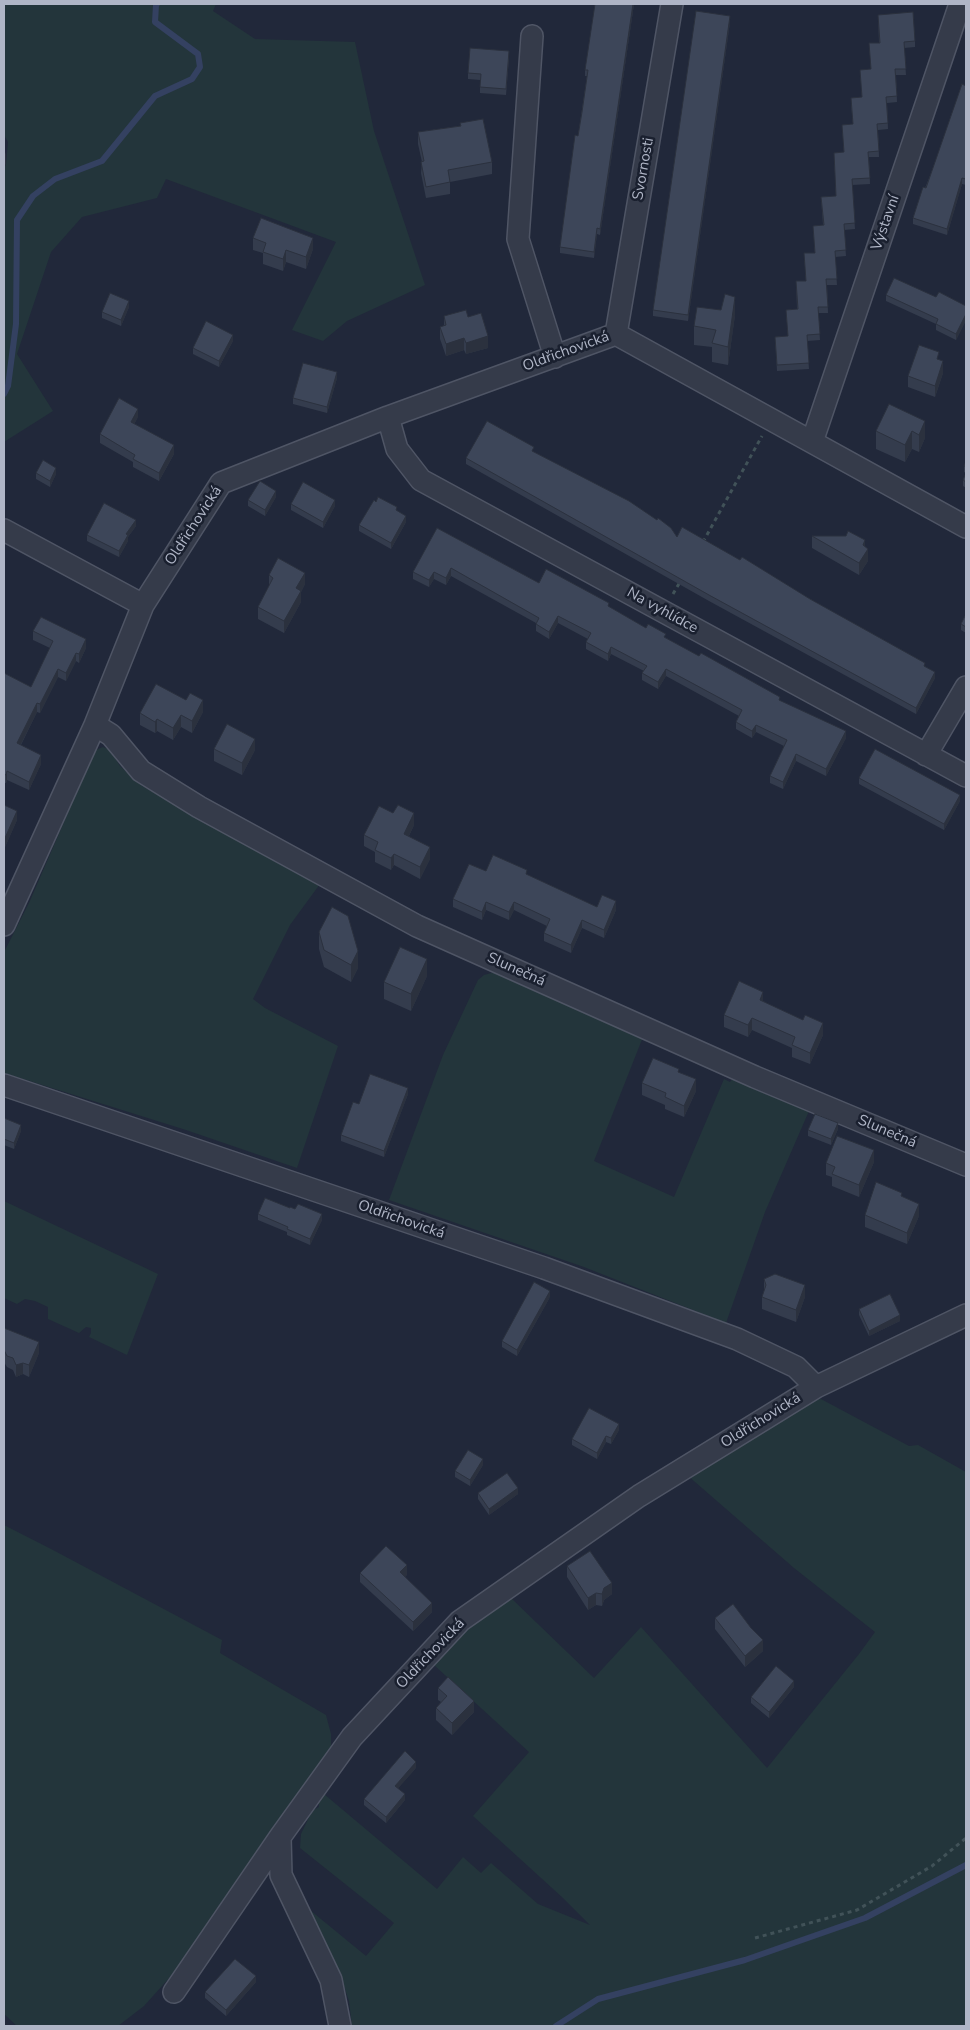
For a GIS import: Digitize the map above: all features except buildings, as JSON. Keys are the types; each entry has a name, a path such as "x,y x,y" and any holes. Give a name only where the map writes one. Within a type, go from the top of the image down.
{"street":[{"name":"Svornosti","path":"616,334 672,4"},
{"name":"Výstavní","path":"812,442 960,4"},
{"path":"532,36 518,239 555,357"},
{"name":"Oldřichovická","path":"4,925 95,725 143,605 221,483 388,417 616,334"},
{"path":"616,334 966,527"},
{"name":"Na vyhlídce","path":"388,417 398,449 422,480 966,776"},
{"path":"4,530 143,605"},
{"path":"926,755 966,686"},
{"name":"Slunečná","path":"95,725 111,735 141,771 199,807 417,926 755,1077 966,1165"},
{"name":"Oldřichovická","path":"4,1085 544,1268 737,1339 796,1367 816,1387"},
{"name":"Oldřichovická","path":"174,1992 280,1837 352,1737 460,1621 638,1496 816,1387 966,1315"},
{"path":"280,1837 280,1875 331,1980 340,2026"}],"path":[{"path":"701,545 771,419"},
{"path":"663,612 682,578"},
{"path":"755,1938 857,1910 932,1866 966,1838"}],"shaded area":[{"path":"4,4 216,4 213,11 255,39 355,42 374,131 425,285 347,321 323,341 292,330 336,242 166,179 157,198 82,217 51,252 17,354 53,411 4,442 4,168 8,142 4,135"},
{"path":"103,747 110,750 120,766 142,786 320,884 290,925 253,999 265,1008 338,1046 297,1168 186,1130 4,1073 4,952 29,903 64,822 91,752"},
{"path":"495,972 643,1037 594,1161 674,1197 724,1079 730,1082 733,1078 809,1111 765,1212 726,1323 584,1267 389,1200 443,1055 478,980 484,975"},
{"path":"4,1201 158,1274 127,1355 89,1337 91,1328 86,1327 79,1333 48,1319 48,1307 25,1299 17,1304 4,1298"},
{"path":"821,1399 909,1446 918,1445 966,1472 966,2026 352,2026 349,2001 342,1980 310,1916 310,1910 366,1956 394,1923 300,1848 301,1834 312,1811 319,1807 319,1801 324,1794 437,1889 463,1857 481,1873 491,1863 538,1904 590,1925 473,1816 529,1752 434,1665 469,1627 511,1598 594,1678 641,1627 767,1768 859,1654 875,1632 794,1568 687,1475 807,1401"},
{"path":"4,1525 222,1640 220,1653 326,1715 331,1734 331,1750 180,1966 144,2006 118,2026 17,2026 4,2014"}],"waterway":[{"path":"4,394 8,386 16,324 17,220 33,196 55,179 102,161 155,96 192,79 200,67 198,54 155,22 157,4"},
{"path":"556,2026 598,1999 745,1960 865,1918 966,1865"}]}
